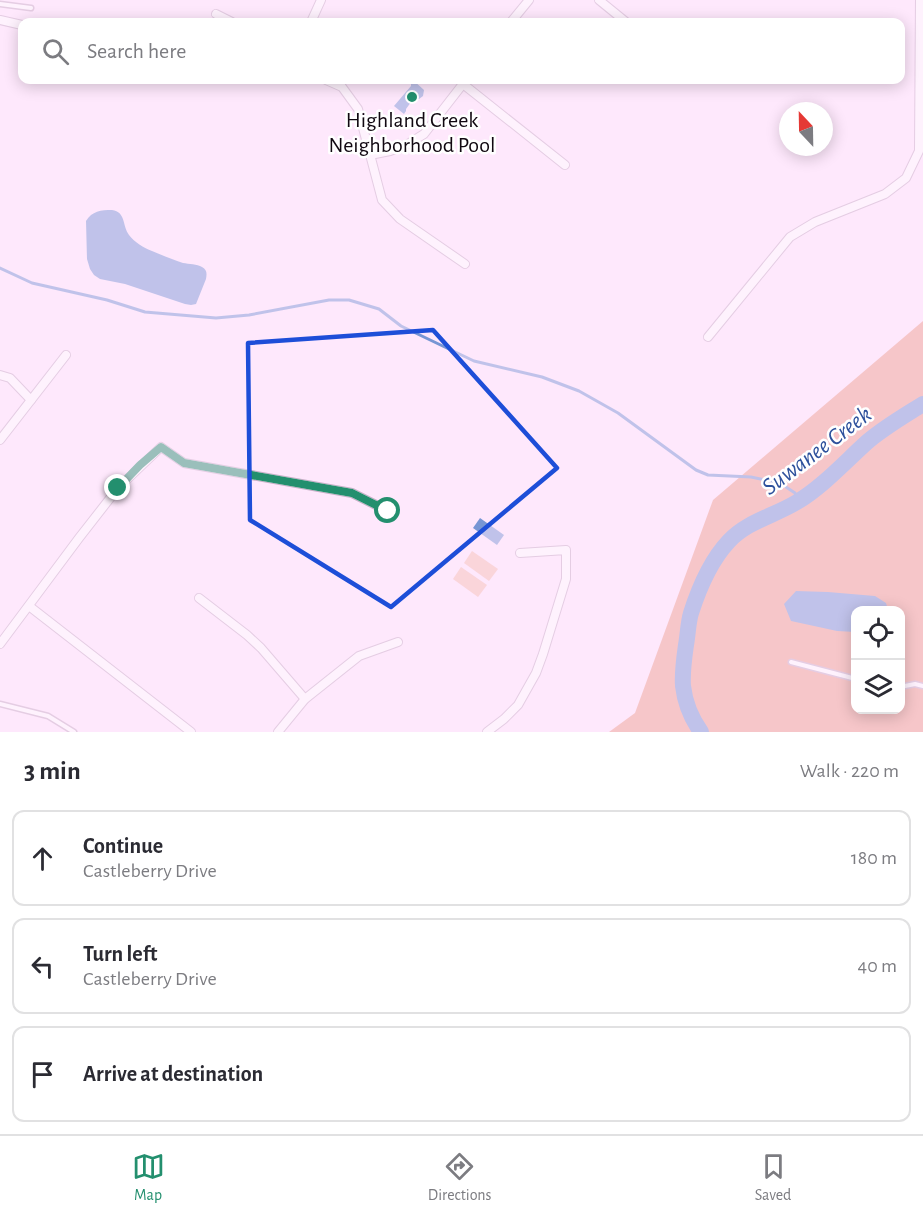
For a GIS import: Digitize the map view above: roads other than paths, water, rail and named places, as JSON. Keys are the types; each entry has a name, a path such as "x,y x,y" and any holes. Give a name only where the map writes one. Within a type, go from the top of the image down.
{"street":[{"path":"313,18 321,0"},
{"path":"514,18 529,0"},
{"path":"599,0 621,18"},
{"path":"708,338 790,237 815,222 885,194 906,178 918,151 921,101 920,0"},
{"path":"216,14 224,18"},
{"path":"0,20 18,24"},
{"path":"335,84 342,87 358,109 382,200 400,219 465,264"},
{"path":"370,155 399,148 424,134 460,84"},
{"path":"466,84 566,165"},
{"path":"0,440 66,355"},
{"path":"0,375 10,378 31,400"},
{"path":"0,644 118,488 161,447 184,463 352,493 388,511"},
{"path":"487,732 518,705 526,692 543,654 566,579 566,550 520,553"},
{"path":"199,598 247,634 305,699"},
{"path":"29,606 191,732"},
{"path":"278,732 305,699 359,656 398,642"}],"lane":[{"path":"0,4 31,9"},
{"path":"791,662 851,677"},
{"path":"905,686 915,684 923,686"},
{"path":"0,704 48,716 74,732"}],"water":[{"name":"Highland Creek Neighborhood Pool","path":"411,84 417,84 424,90 423,96 419,99 414,98 404,114 394,106"},
{"path":"112,210 120,213 129,235 139,244 175,260 198,265 205,269 206,279 196,304 185,304 125,284 100,279 94,275 87,259 86,221 97,212"},
{"path":"480,518 504,535 497,545 473,528"},
{"path":"796,591 875,596 887,606 851,606 851,632 791,621 784,604"}],"waterway":[{"path":"0,268 32,283 107,300 145,312 216,318 249,315 329,300 349,300 379,309 401,326 474,361 542,377 579,391 618,413 696,470 708,475 751,477 780,483 795,493 798,502"},
{"name":"Suwanee Creek","path":"701,732 691,716 685,698 683,666 691,613 702,584 717,557 729,541 744,528 806,496 873,438 923,404"}],"place":[{"name":"Highland Creek Neighborhood Pool","path":"412,97"}]}
